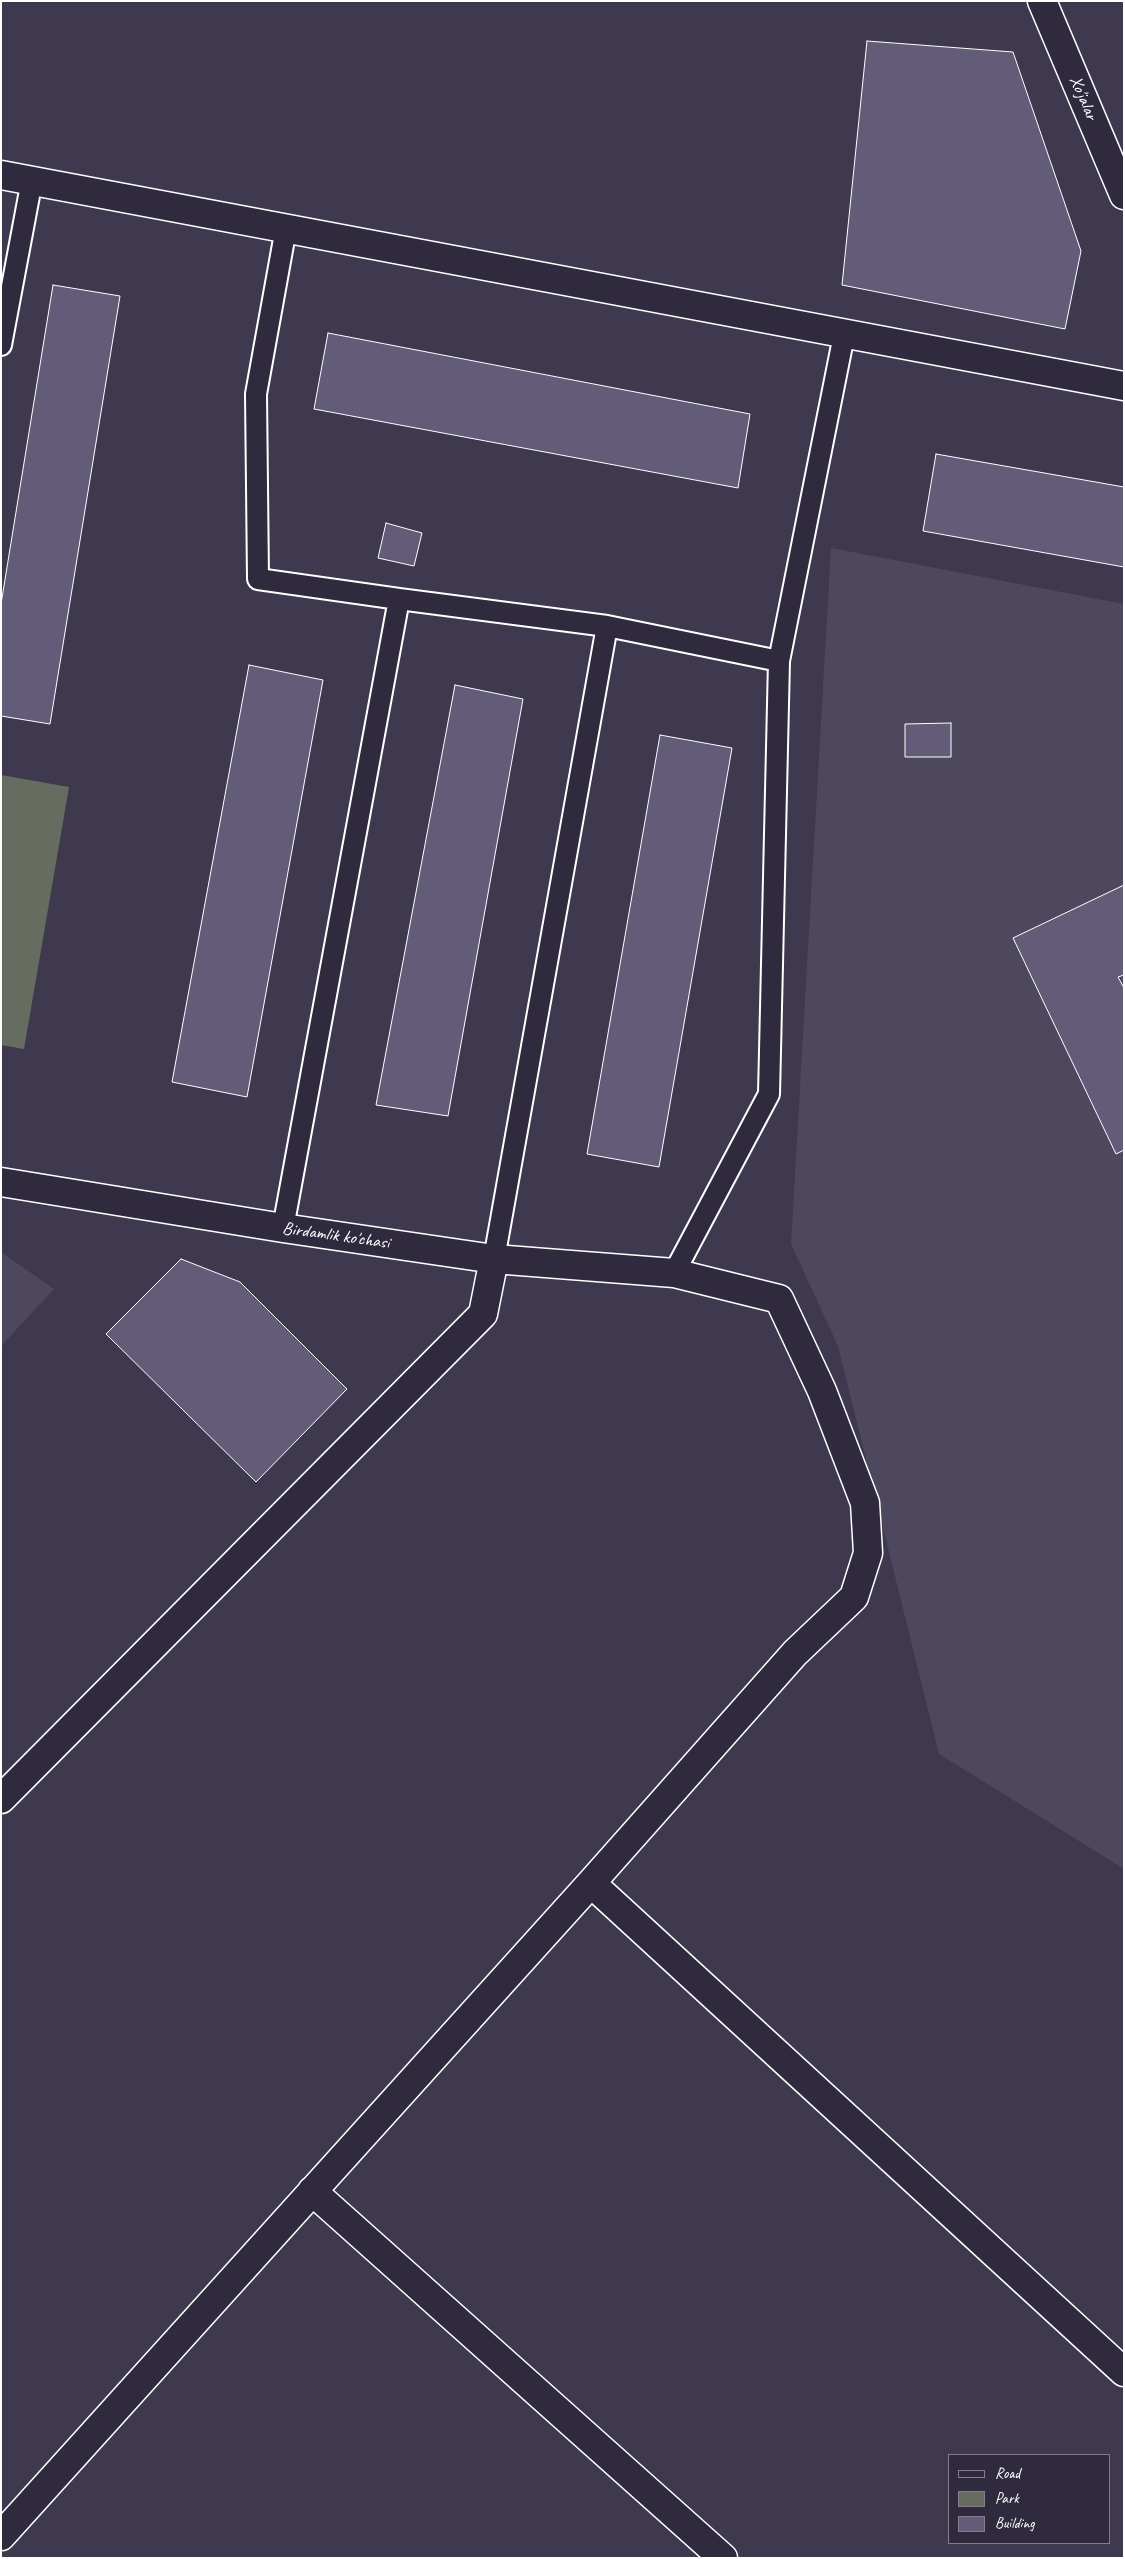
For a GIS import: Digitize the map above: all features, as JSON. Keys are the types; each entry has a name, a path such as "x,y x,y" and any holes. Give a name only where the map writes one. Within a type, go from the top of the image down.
{"street":[{"name":"Xo'jalar","path":"1042,1 1124,195"},
{"path":"1,175 1124,386"},
{"name":"Birdamlik ko'chasi","path":"1,1182 283,1228 494,1259 674,1273 779,1299 822,1392 864,1503 868,1553 854,1597 795,1653 591,1884"},
{"path":"1,1799 483,1314 494,1259"},
{"path":"1,2536 591,1884 1124,2372"},
{"path":"312,2191 723,2558"}],"lane":[{"path":"1,346 32,180"},
{"path":"286,228 256,394 258,579 607,626 779,661"},
{"path":"674,1273 769,1094 779,661 844,334"},
{"path":"283,1228 399,599"},
{"path":"494,1259 607,626"}],"shaded area":[{"path":"831,548 1124,604 1124,1869 939,1754 838,1346 791,1244"},
{"path":"1,1252 54,1289 1,1346"}],"green space":[{"path":"1,775 69,787 24,1049 1,1045"}],"building":[{"path":"867,41 1013,52 1081,251 1065,329 842,285"},
{"path":"53,285 120,296 50,724 1,716 1,604"},
{"path":"328,333 750,414 738,488 314,409"},
{"path":"936,454 1124,487 1124,567 923,531"},
{"path":"386,523 422,533 414,566 378,558"},
{"path":"249,665 323,680 247,1097 172,1082"},
{"path":"455,685 523,699 448,1116 376,1105"},
{"path":"951,723 951,757 905,757 905,724"},
{"path":"660,735 732,748 659,1167 587,1154"},
{"path":"1124,885 1124,975 1118,977 1124,988 1124,1150 1116,1154 1013,938"},
{"path":"181,1259 240,1282 347,1389 256,1482 106,1334"}]}
